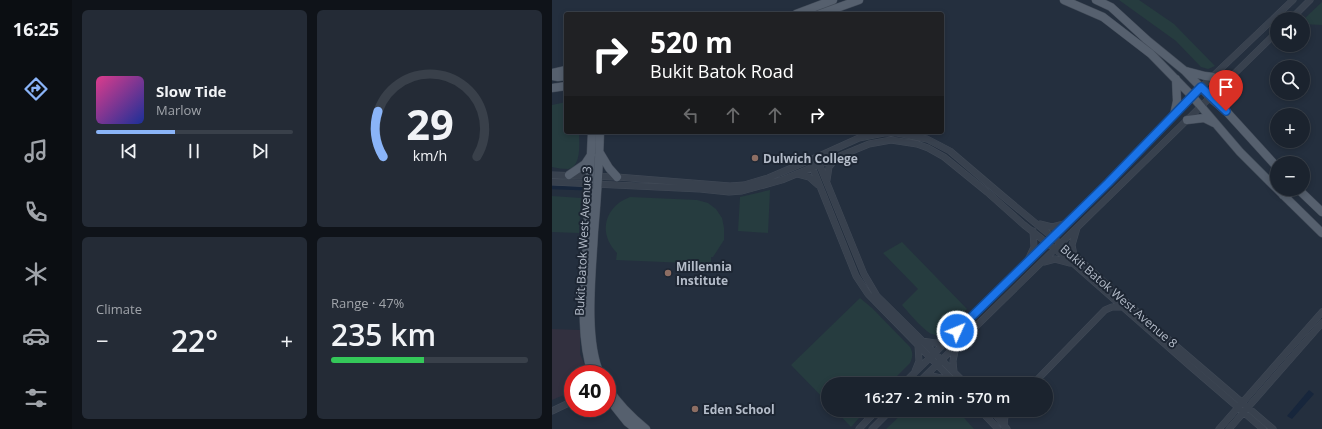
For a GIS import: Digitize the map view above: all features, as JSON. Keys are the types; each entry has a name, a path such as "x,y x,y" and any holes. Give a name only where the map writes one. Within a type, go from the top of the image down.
{"main road":[{"path":"801,12 833,0"},
{"path":"826,12 859,0"},
{"path":"1064,0 1103,17 1151,54 1192,96 1240,152 1270,182"},
{"path":"1096,0 1111,7 1147,40 1185,71 1226,111 1270,159"},
{"path":"552,74 564,71"},
{"path":"1185,71 1213,77"},
{"path":"552,74 558,77 564,76"},
{"path":"1174,115 1177,101 1176,79"},
{"path":"1226,82 1223,96 1226,111"},
{"path":"552,88 564,86"},
{"path":"1187,120 1204,118 1218,126"},
{"name":"Bukit Batok West Avenue 3","path":"592,134 595,154 590,314 592,346 597,365"},
{"name":"Bukit Batok West Avenue 3","path":"595,154 600,134"},
{"path":"1240,152 1242,141 1252,139"},
{"path":"569,175 585,164 595,154 618,177"},
{"name":"Bukit Batok West Avenue 3","path":"590,365 584,328 594,180"},
{"path":"1284,196 1322,233"},
{"path":"1305,196 1322,212"},
{"path":"616,400 630,416 646,429"},
{"path":"616,408 627,422 636,429"}],"street":[{"path":"910,377 1048,243 1201,87 1293,0"},
{"path":"1297,12 1310,0"},
{"path":"924,377 1270,39"},
{"name":"Bukit Batok West Avenue 8","path":"552,182 618,177 722,186 744,185 768,178 817,158 859,138 881,134"},
{"name":"Bukit Batok West Avenue 8","path":"906,134 918,136 939,144 950,151 1074,255 1240,405"},
{"name":"Bukit Batok West Avenue 8","path":"552,175 569,175 594,180 700,188 729,192 742,191 782,180 869,144 891,140 911,142 928,148 944,157 1074,264 1121,307 1246,410 1273,429"},
{"path":"828,184 828,171 831,164 837,157"},
{"path":"817,158 864,274 877,296 904,322 920,343 919,361 913,374"},
{"path":"810,160 856,276 868,294 932,356 959,377"},
{"path":"798,174 813,180 822,192"},
{"path":"1033,221 1052,228 1067,223"},
{"path":"1074,255 1072,244 1077,227"},
{"path":"1025,265 1034,247 1033,231"},
{"path":"1040,263 1055,259 1074,264"},
{"path":"1105,310 1109,296"},
{"path":"1040,377 1105,310 1112,307 1121,307"},
{"path":"1219,429 1322,312"},
{"path":"1230,429 1322,323"},
{"path":"920,343 946,342"},
{"path":"954,372 953,361 957,344"},
{"path":"939,362 951,377"},
{"path":"930,377 943,377"},
{"path":"552,411 564,405"},
{"name":"Bukit Batok West Avenue 8","path":"1246,410 1263,429"},
{"path":"859,429 870,417"},
{"path":"872,429 884,417"},
{"path":"987,417 998,429"},
{"path":"997,417 1005,427"}],"shaded area":[{"path":"552,329 580,330 580,354 584,365 564,365 564,395 552,400"}],"green space":[{"path":"1119,0 1139,0 1174,24 1215,66 1208,69 1201,67 1176,41"},
{"path":"1322,2 1322,25 1310,24 1310,13"},
{"path":"564,102 564,134 579,134 578,159 576,164 568,169 552,167 552,105"},
{"path":"770,190 768,233 738,231 740,197"},
{"path":"552,196 581,198 579,233 552,232"},
{"path":"630,197 697,200 708,203 716,209 722,218 724,240 713,257 711,257 711,264 616,260 617,253 607,237 607,221 610,213 615,207 621,201"},
{"path":"902,242 967,309 942,334 935,335 925,330 902,305 918,289 883,253"},
{"path":"860,298 872,308 910,347 912,353 910,363 896,377 821,377 821,396 791,365"},
{"path":"842,417 860,417 851,427"},
{"path":"899,417 963,417 974,429 886,429"}],"water":[{"path":"1309,390 1314,394 1292,419 1287,416"}],"waterway":[{"path":"552,187 581,188"}],"place":[{"name":"Dulwich College","path":"755,158"},
{"name":"Millennia Institute","path":"668,273"},
{"name":"Eden School","path":"695,409"}],"route":[{"path":"957,331 1108,183 1201,87 1226,111"}]}
